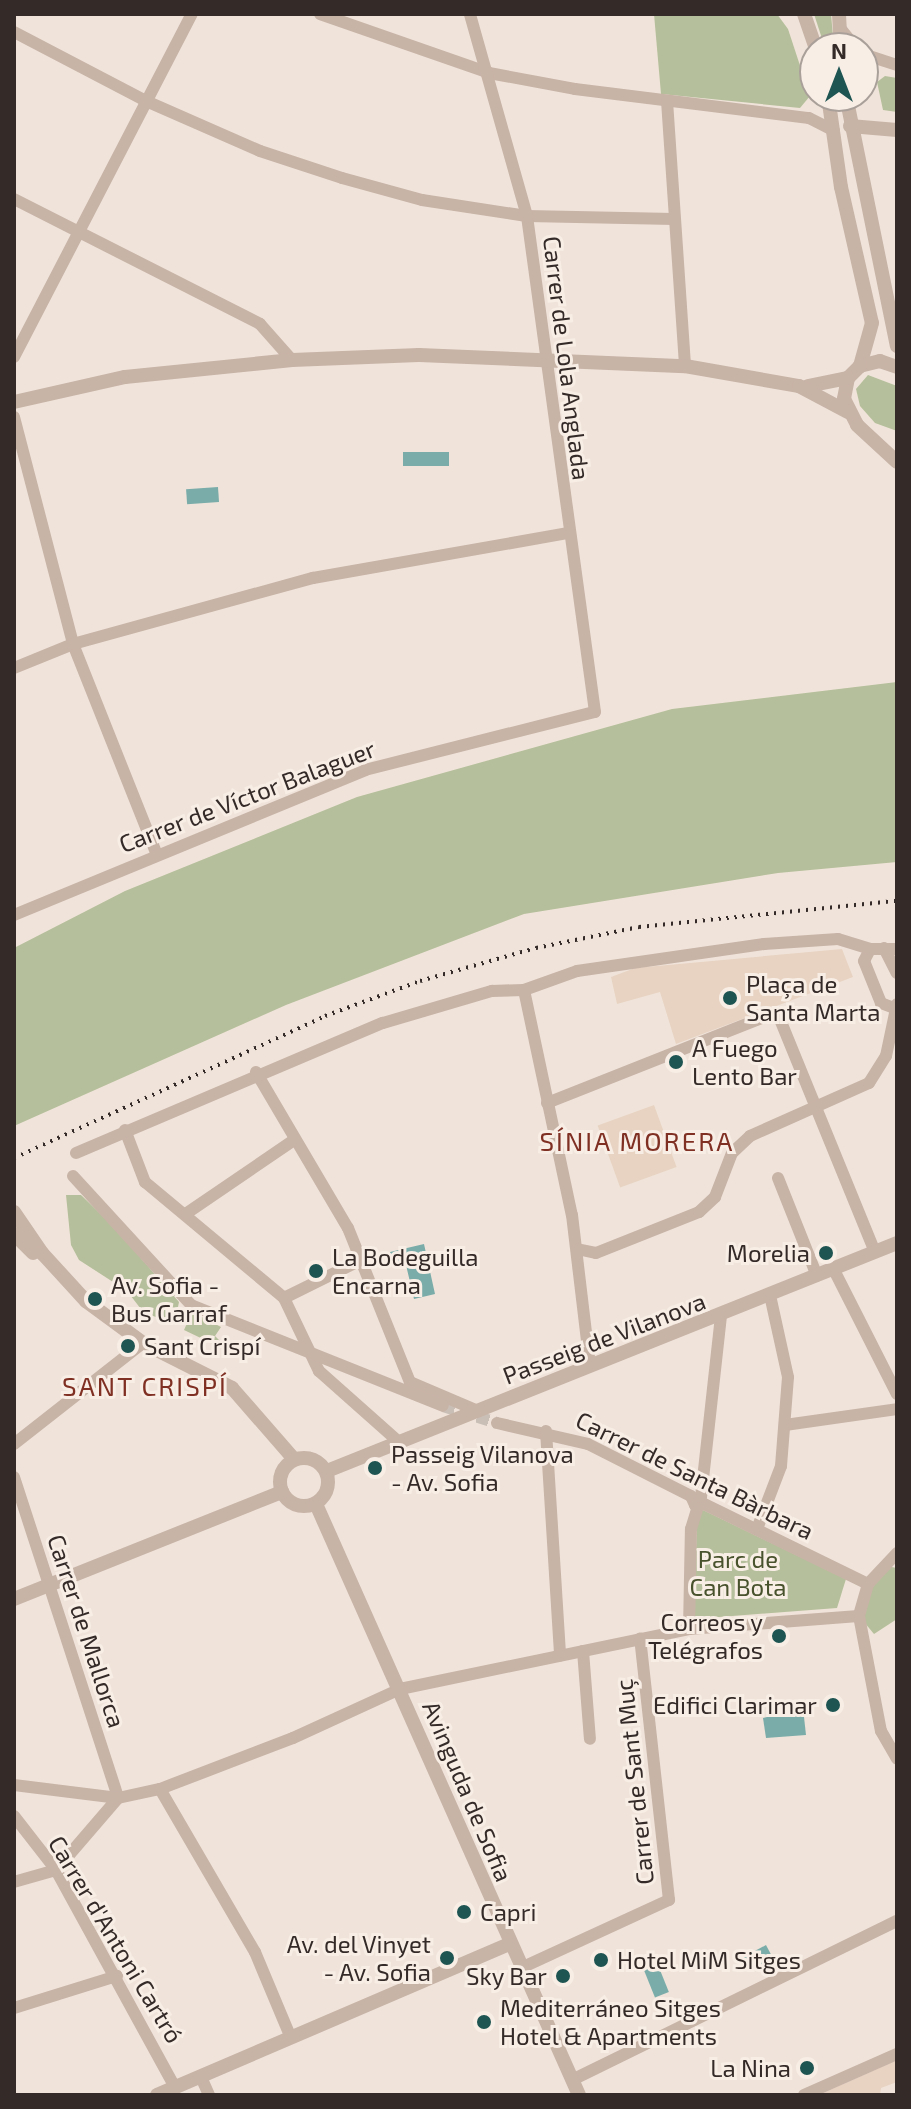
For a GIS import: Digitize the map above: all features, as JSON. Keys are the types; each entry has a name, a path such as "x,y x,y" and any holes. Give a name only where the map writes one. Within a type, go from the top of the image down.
{"street":[{"path":"14,357 192,14"},
{"path":"320,14 489,73 667,101 809,118 834,131"},
{"name":"Carrer de Lola Anglada","path":"470,14 527,216 567,533 595,712"},
{"path":"14,32 146,101 260,151 342,178 422,200 527,216 674,219"},
{"path":"667,101 685,366"},
{"path":"809,118 819,112"},
{"path":"831,112 841,187 872,323 860,366 848,378 844,399 848,412"},
{"path":"848,112 897,346"},
{"path":"850,126 897,130"},
{"path":"14,199 260,324 292,360"},
{"path":"14,402 125,377 292,360 419,355 685,366 799,386 848,412 897,462"},
{"path":"860,366 880,361 897,367"},
{"path":"799,386 848,378"},
{"path":"14,417 73,644 156,853"},
{"path":"878,443 897,445"},
{"path":"14,668 73,644 313,578 567,533"},
{"name":"Carrer de Víctor Balaguer","path":"15,913 365,770 595,712"},
{"path":"76,1153 256,1072 383,1023 492,991 524,990 577,971 764,944 838,939 870,949 891,948 897,973"},
{"path":"577,1249 596,1253 699,1212 715,1197 740,1144 819,1107 877,1075 886,1056 895,1006 881,1003 865,969 870,949"},
{"path":"524,990 577,1249 590,1365"},
{"path":"547,1103 777,1012 819,1107 875,1252"},
{"path":"256,1072 348,1228 357,1262 410,1382 478,1411"},
{"path":"125,1130 145,1182 187,1213 284,1298 315,1363 400,1443"},
{"path":"187,1213 294,1140"},
{"path":"73,1176 191,1305 443,1406"},
{"path":"778,1178 817,1276"},
{"path":"14,1212 64,1279"},
{"path":"14,1234 143,1343 232,1388 294,1459"},
{"name":"Passeig de Vilanova","path":"327,1471 721,1316 897,1243"},
{"path":"284,1298 357,1262"},
{"path":"834,1270 897,1394"},
{"path":"757,1529 781,1466 788,1377 770,1295"},
{"path":"689,1629 695,1505 701,1497 721,1316"},
{"path":"14,1444 143,1343"},
{"path":"785,1425 897,1409"},
{"name":"Carrer de Santa Bàrbara","path":"497,1423 546,1431 588,1444 691,1496 695,1505 702,1503 868,1584"},
{"path":"546,1431 560,1656"},
{"path":"311,1458 327,1471 328,1490 316,1504 296,1505 282,1492 280,1477 294,1459 311,1458"},
{"name":"Carrer de Mallorca","path":"14,1477 118,1798"},
{"path":"14,1599 282,1492"},
{"name":"Avinguda de Sofia","path":"316,1504 579,2095"},
{"path":"897,1553 868,1584 859,1616 881,1731 897,1759"},
{"path":"14,1785 118,1798 160,1789 400,1689 689,1629 859,1616"},
{"name":"Carrer de Sant Muç","path":"521,1968 669,1900 640,1639"},
{"path":"583,1651 590,1739"},
{"path":"160,1789 255,1952 291,2038"},
{"path":"14,1882 56,1870 118,1798"},
{"name":"Carrer d'Antoni Cartró","path":"14,1816 56,1870 117,1976 175,2087"},
{"path":"572,2080 897,1921"},
{"path":"157,2095 510,1944"},
{"path":"14,2008 117,1976"},
{"path":"804,2095 897,2054"},
{"path":"201,2077 209,2095"}],"green space":[{"path":"654,14 777,14 788,29 799,62 799,108 661,94"},
{"path":"814,14 831,14 833,32 820,32"},
{"path":"885,76 897,78 897,112 883,110 879,80"},
{"path":"868,375 897,386 897,431 875,423 860,406 856,389"},
{"path":"897,682 897,862 778,873 524,914 286,1005 14,1126 14,948 125,891 357,797 672,709"},
{"path":"66,1195 81,1195 113,1226 179,1302 176,1317 168,1321 144,1313 127,1291 79,1260 71,1245"},
{"path":"192,1312 221,1327 215,1336 232,1353 184,1330"},
{"name":"Parc de Can Bota","path":"703,1510 846,1579 837,1608 694,1619 697,1517"},
{"path":"886,1566 897,1568 897,1619 874,1634 859,1616 868,1584"}],"shaded area":[{"name":"Plaça de Santa Marta","path":"842,949 853,977 676,1044 660,992 617,1004 611,977 635,968"},
{"path":"654,1105 677,1167 620,1188 598,1126"},
{"path":"897,2060 897,2082 881,2088 880,2095 819,2095"}],"water":[{"path":"403,452 449,452 449,466 403,466"},
{"path":"218,487 219,502 187,504 186,489"},
{"path":"424,1244 435,1294 414,1299 406,1265 394,1268 390,1252"},
{"path":"803,1708 806,1735 766,1738 763,1718"},
{"path":"766,1945 773,1958 748,1971 741,1958"},
{"path":"658,1965 669,1992 655,1998 644,1971"}],"tunnel":[{"path":"443,1406 497,1423"}],"railway":[{"path":"14,1158 325,1016 420,981 536,948 639,927 897,901"}],"place":[{"name":"Plaça de Santa Marta","path":"730,998"},
{"name":"A Fuego Lento Bar","path":"676,1062"},
{"name":"Morelia","path":"826,1253"},
{"name":"La Bodeguilla Encarna","path":"316,1271"},
{"name":"Av. Sofia - Bus Garraf","path":"95,1299"},
{"name":"Sant Crispí","path":"128,1346"},
{"name":"Passeig Vilanova - Av. Sofia","path":"375,1468"},
{"name":"Correos y Telégrafos","path":"779,1636"},
{"name":"Edifici Clarimar","path":"833,1705"},
{"name":"Capri","path":"464,1912"},
{"name":"Av. del Vinyet - Av. Sofia","path":"447,1958"},
{"name":"Hotel MiM Sitges","path":"601,1960"},
{"name":"Sky Bar","path":"563,1976"},
{"name":"Mediterráneo Sitges Hotel & Apartments","path":"484,2022"},
{"name":"La Nina","path":"807,2068"}],"district":[{"name":"SÍNIA MORERA","path":"637,1141"},
{"name":"SANT CRISPÍ","path":"145,1386"}]}
